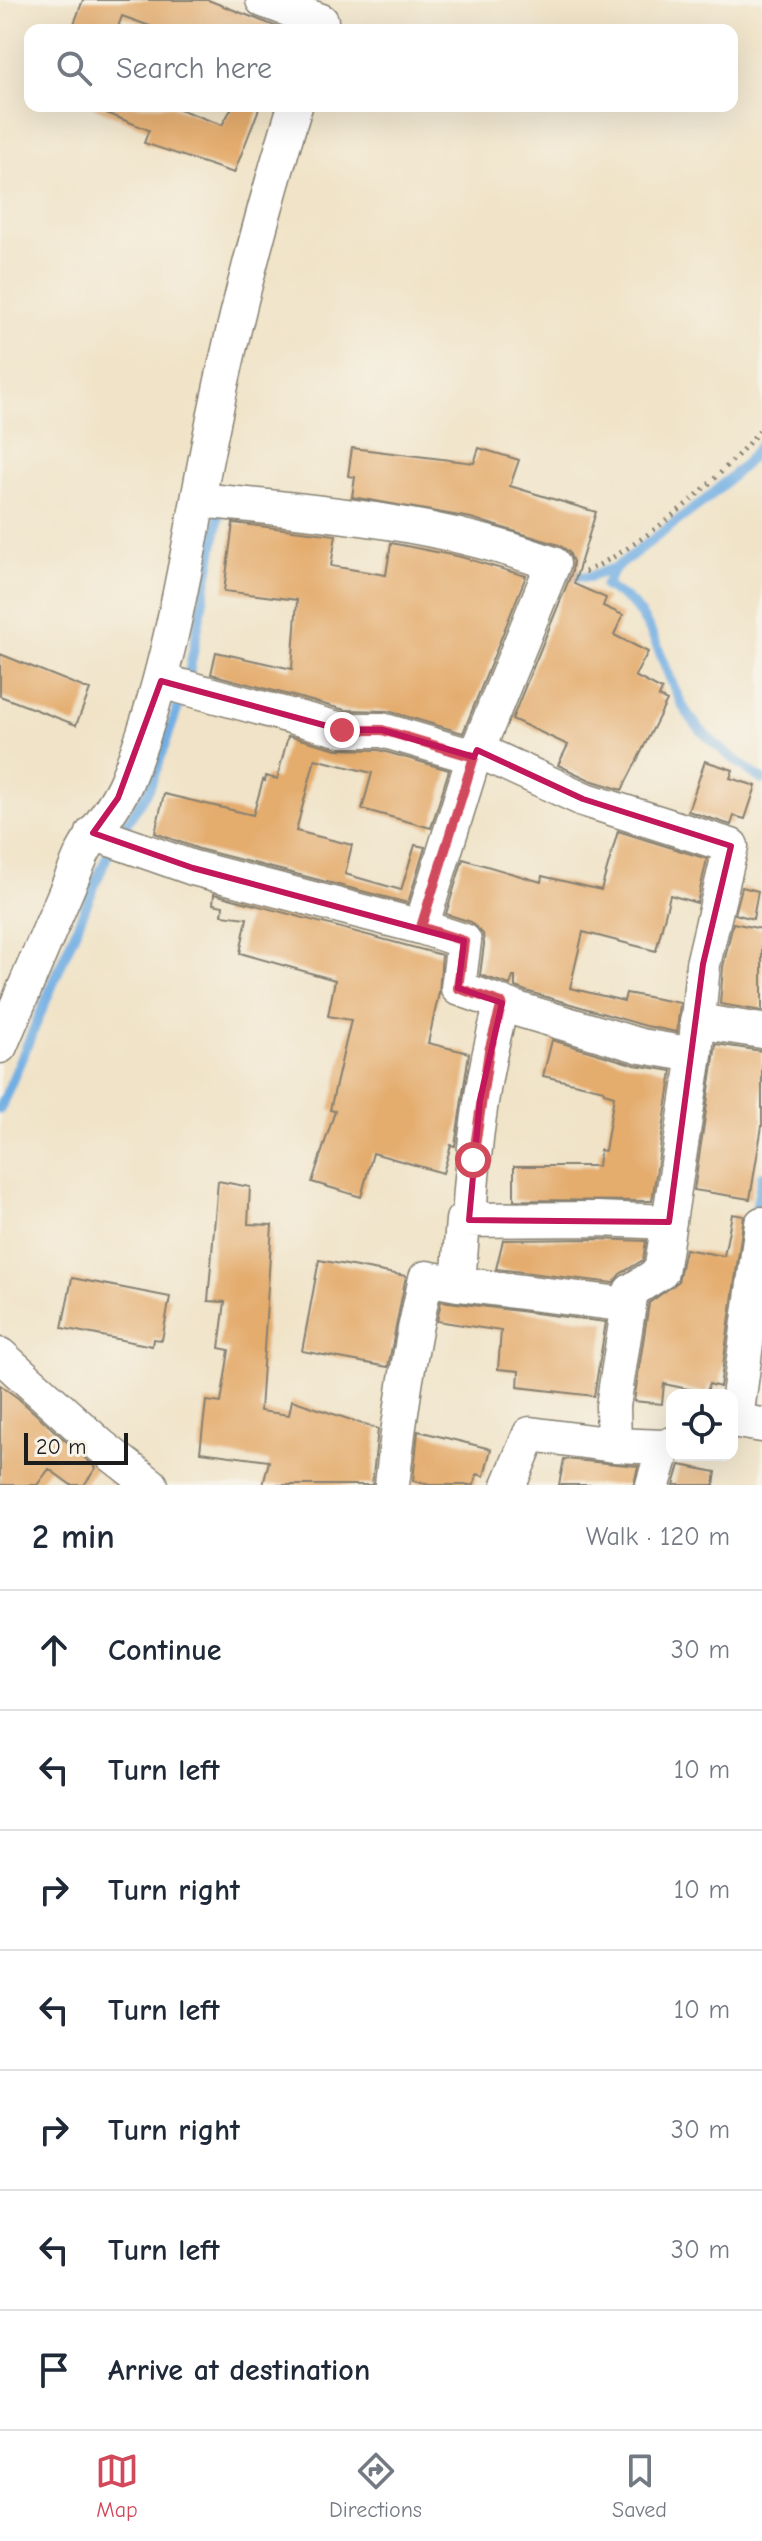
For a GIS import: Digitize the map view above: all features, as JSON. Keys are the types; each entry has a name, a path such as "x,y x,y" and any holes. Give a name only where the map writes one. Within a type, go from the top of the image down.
{"street":[{"path":"263,0 322,17"},
{"path":"0,1046 82,854 106,838 118,798 176,685 198,500 213,421 257,233 293,112"},
{"path":"198,500 345,515 434,528 514,549 550,569 476,753 421,927"},
{"path":"176,685 342,730 382,730 476,753 583,799 731,846 703,964 695,1055 661,1272 631,1291 613,1406 614,1435"},
{"path":"106,838 193,868 464,941 458,988 641,1046 695,1055"},
{"path":"469,1220 480,1100 502,1003"},
{"path":"697,1021 762,1031"},
{"path":"458,1284 463,1220 669,1222"},
{"path":"738,1404 762,1224"},
{"path":"392,1485 398,1417 426,1278 629,1305"},
{"path":"0,1355 118,1474 151,1485"},
{"path":"738,1421 762,1425"},
{"path":"509,1485 530,1434 614,1435 666,1446"},
{"path":"653,1485 666,1451"}],"path":[{"path":"550,569 585,572 611,559 738,458 762,427"}],"highlighted area":[{"path":"161,681 342,730 382,730 474,757 477,750 583,799 731,846 703,964 669,1222 469,1220 480,1100 502,1003 458,988 464,941 193,868 93,833 118,798"}],"building":[{"path":"83,0 208,0 270,24 144,24 122,16 119,24 74,24"},
{"path":"104,112 187,112 222,125 230,112 258,112 234,173 144,143 149,130"},
{"path":"352,448 474,463 479,448 519,460 510,486 596,512 574,584 606,598 603,606 623,615 614,635 648,652 635,676 662,690 659,697 667,701 622,790 558,765 568,745 512,719 572,572 573,562 569,552 559,545 471,518 352,497 355,477 348,476"},
{"path":"233,523 336,535 331,566 386,575 391,543 461,557 526,576 463,733 388,711 345,710 211,674 216,652 292,669 297,600 224,591"},
{"path":"0,654 90,690 76,725 0,696"},
{"path":"288,736 337,749 379,750 449,770 431,828 362,809 372,773 315,759 296,831 352,845 345,874 401,890 415,845 425,847 408,903 199,849 155,833 164,794 253,815 263,780 266,776 277,779"},
{"path":"705,761 733,770 730,778 756,786 745,819 734,816 731,825 688,811"},
{"path":"618,831 707,859 697,903 670,895 656,951 583,932 570,988 624,1001 626,993 680,1003 677,1032 526,991 515,987 515,977 510,985 480,975 483,934 471,922 446,914 463,859 541,882 542,876 601,890"},
{"path":"742,887 758,891 753,919 735,914"},
{"path":"214,894 442,955 439,993 428,1043 469,1053 455,1146 451,1145 443,1173 373,1153 361,1197 312,1182 335,1111 330,1110 351,1020 328,1016 335,980 240,953 247,918 222,915 223,906 213,904"},
{"path":"733,923 762,929 762,1011 720,1004 723,967"},
{"path":"552,1040 635,1065 672,1071 652,1201 514,1200 514,1166 598,1166 600,1150 605,1151 614,1096 604,1093 604,1090 543,1076"},
{"path":"716,1044 762,1051 762,1126 750,1199 694,1190"},
{"path":"218,1181 250,1187 248,1224 272,1225 260,1411 289,1415 292,1400 378,1429 372,1485 263,1485 269,1461 200,1452 206,1401 221,1403 229,1350 219,1348 225,1302 208,1301"},
{"path":"732,1214 744,1216 720,1387 709,1384 708,1389 688,1389 664,1384 662,1404 634,1401 649,1303 678,1282 685,1249 724,1256"},
{"path":"503,1240 646,1241 643,1260 620,1274 613,1283 496,1269"},
{"path":"319,1260 406,1276 388,1367 302,1351"},
{"path":"72,1278 170,1297 162,1340 153,1339 152,1346 62,1328"},
{"path":"441,1301 606,1322 594,1396 518,1387 519,1371 498,1369 501,1331 437,1321"},
{"path":"0,1385 96,1468 84,1485 71,1485 49,1469 37,1485 0,1485"},
{"path":"418,1431 491,1449 484,1476 477,1474 474,1485 430,1485 413,1481"},
{"path":"564,1459 638,1466 634,1485 559,1485"},
{"path":"680,1465 716,1472 714,1485 674,1485"}],"waterway":[{"path":"564,575 589,577 615,568 708,498 746,463 762,443"},
{"path":"0,1109 110,849 149,789 188,679 220,510 224,511"},
{"path":"615,568 605,586 628,600 640,614 655,640 684,708 720,748 762,780"},
{"path":"754,1221 762,1176"}],"route":[{"path":"342,730 382,730 474,757 421,927 464,941 458,988 502,1003 489,1051 473,1160"}]}
